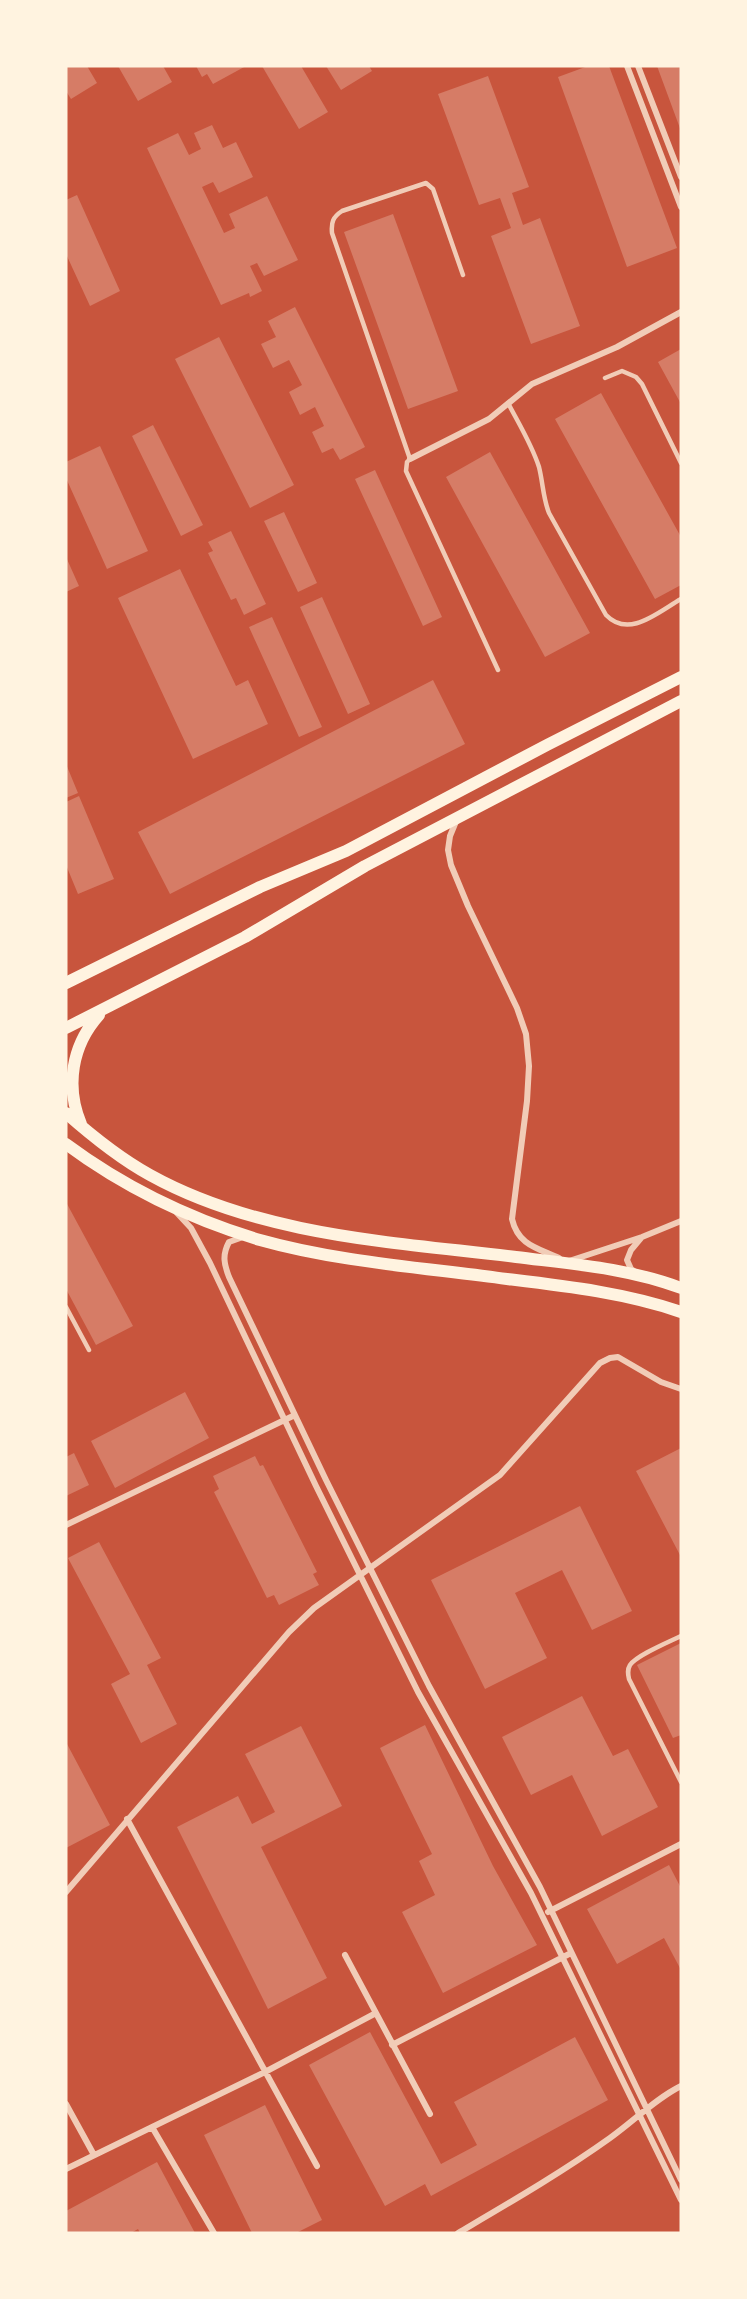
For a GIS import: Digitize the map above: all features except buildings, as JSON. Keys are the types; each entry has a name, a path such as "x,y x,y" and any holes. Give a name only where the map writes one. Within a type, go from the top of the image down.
{"main road":[{"path":"67,983 260,887 346,851 681,677"},
{"path":"66,1028 245,937 365,866 681,701"},
{"path":"82,1128 71,1088 73,1066 89,1026 106,1008"},
{"path":"66,1113 112,1151 150,1175 182,1190 250,1215 307,1229 386,1241 566,1262 643,1277 681,1288"},
{"path":"66,1144 100,1169 170,1206 248,1236 314,1252 607,1294 681,1312"}],"street":[{"path":"627,66 681,207"},
{"path":"638,66 681,177"},
{"path":"410,459 476,426 532,384 616,347 681,312"},
{"path":"458,818 450,836 448,850 451,865 526,1034 529,1066 527,1101 512,1219 515,1231 523,1241 566,1262 642,1237 681,1221"},
{"path":"170,1206 191,1228 201,1245 418,1692 531,1893 681,2200"},
{"path":"248,1236 229,1242 225,1250 224,1259 229,1277 369,1568 429,1686 551,1911 681,2180"},
{"path":"642,1237 631,1250 627,1260 631,1269 643,1277"},
{"path":"66,1892 289,1632 314,1608 500,1474 592,1372 610,1358 618,1357 661,1382 681,1389"},
{"path":"66,1525 295,1415"},
{"path":"127,1819 317,2166"},
{"path":"542,1916 681,1844"},
{"path":"392,2045 571,1953"},
{"path":"345,1955 430,2114"},
{"path":"66,2169 265,2072 376,2013"},
{"path":"458,2233 546,2181 669,2092 681,2086"},
{"path":"66,2104 94,2155"},
{"path":"152,2127 214,2233"}],"lane":[{"path":"463,275 433,189 426,183 342,211 333,219 332,233 410,459 407,462 406,471 498,670"},
{"path":"605,378 622,371 636,377 681,463"},
{"path":"508,403 534,453 549,513 606,615 613,622 630,626 681,599"},
{"path":"66,1307 89,1350"},
{"path":"681,1636 631,1663 627,1671 681,1782"}]}
